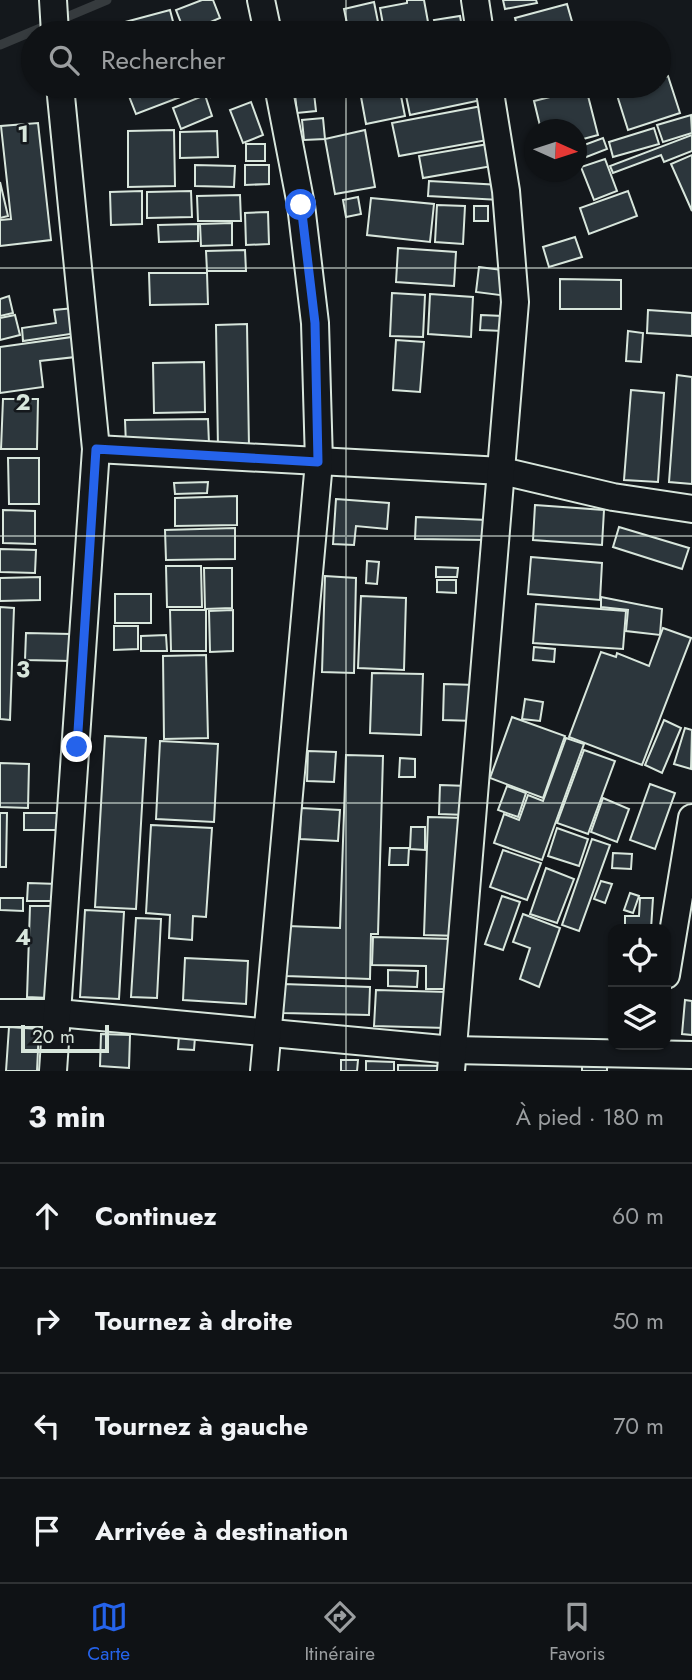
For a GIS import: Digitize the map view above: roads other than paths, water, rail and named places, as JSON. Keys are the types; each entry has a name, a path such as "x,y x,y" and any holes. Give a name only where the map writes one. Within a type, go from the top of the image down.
{"street":[{"path":"53,0 54,21"},
{"path":"261,0 265,21"},
{"path":"475,0 478,21"},
{"path":"53,1071 96,449 61,98"},
{"path":"264,1071 318,462 315,323 301,205 280,98"},
{"path":"452,1060 515,302 506,191 491,98"},
{"path":"96,449 502,471 613,497 692,509"},
{"path":"671,945 692,818"},
{"path":"0,1013 58,1013 268,1030 452,1060 692,1055"}],"waterway":[{"path":"57,21 107,0"},
{"path":"0,45 21,36"}]}
